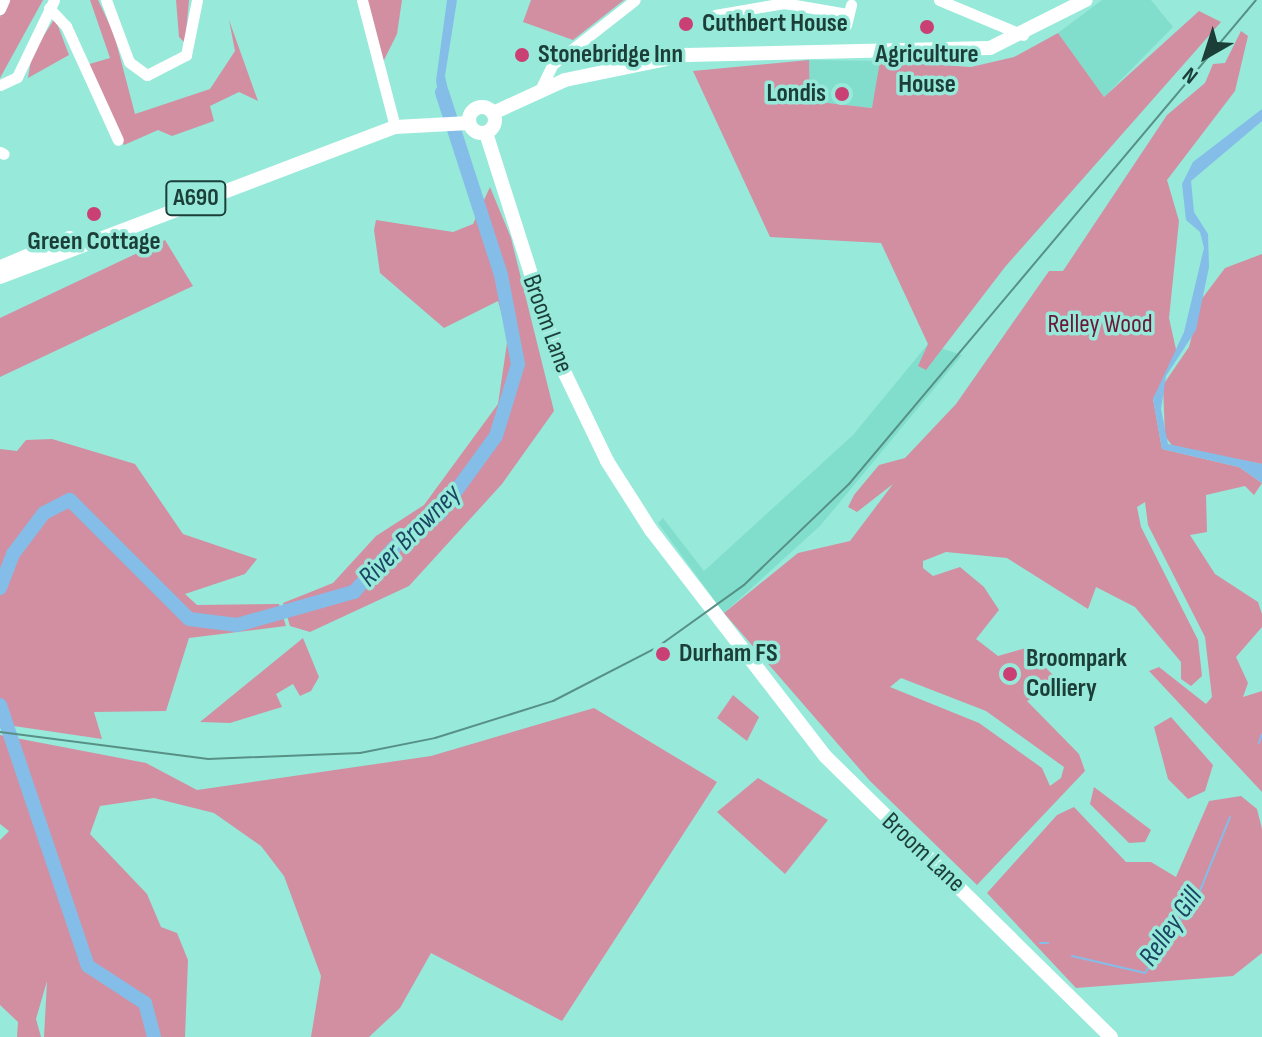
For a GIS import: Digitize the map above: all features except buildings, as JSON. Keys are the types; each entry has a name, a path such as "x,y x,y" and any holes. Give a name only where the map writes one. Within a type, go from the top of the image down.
{"main road":[{"name":"A690","path":"469,123 479,107 493,113 541,88 686,55 770,49 941,53 1026,36 1086,0"},
{"path":"486,133 493,113"},
{"name":"A690","path":"0,277 81,243 395,127 434,122 469,123 486,133"},
{"name":"Broom Lane","path":"486,133 575,397 607,461 689,582 855,789 1111,1037"}],"street":[{"path":"0,9 4,0"},
{"path":"106,0 129,62 147,75 186,55 197,0"},
{"path":"362,0 395,127"},
{"path":"541,88 552,65 635,0"},
{"path":"939,0 1026,36"},
{"path":"715,15 736,6 801,2 848,15"},
{"path":"0,85 17,77 52,4"},
{"path":"52,4 66,26 118,140"},
{"path":"0,265 69,236 81,243"}],"shaded area":[{"path":"1102,0 1151,0 1173,27 1104,97 1058,33"},
{"path":"809,60 880,61 873,108 810,101"},
{"path":"928,344 962,355 820,526 724,613 658,523 663,518 704,571 853,435"}],"green space":[{"path":"10,0 43,0 0,78 0,17"},
{"path":"90,0 98,0 114,34 135,114 210,89 235,51 229,20 258,101 239,92 210,106 214,121 172,136 158,130 124,145 86,65 110,58"},
{"path":"176,0 189,0 185,43 179,37"},
{"path":"365,0 402,0 397,34 382,64"},
{"path":"531,0 624,0 573,40 523,22"},
{"path":"1199,11 1221,22 1005,267 926,370 918,366 928,344 881,243 770,237 693,71 809,60 810,101 872,108 880,61 971,67 1014,57 1058,33 1104,97"},
{"path":"55,18 69,55 28,78 32,54"},
{"name":"Relley Wood","path":"1241,31 1248,36 1235,91 1167,180 1179,221 1169,318 1177,354 1153,399 1162,449 1239,467 1262,483 1254,495 1245,486 1206,495 1207,532 1190,535 1215,574 1258,602 1262,614 1262,627 1236,657 1248,683 1243,697 1262,691 1262,792 1149,671 1159,667 1206,704 1212,697 1205,637 1148,525 1145,502 1137,507 1141,527 1198,640 1202,676 1191,686 1181,679 1181,662 1135,607 1096,587 1088,609 1007,558 946,552 923,561 923,568 933,576 960,567 984,587 999,610 976,639 998,656 1026,648 1060,682 1027,701 1079,754 1085,771 977,885 870,781 724,613 798,553 850,541 893,484 857,512 848,507 854,495 879,465 905,458 956,404 1049,271 1063,271 1167,115 1205,83 1213,64 1225,63","holes":["901,678 986,711 1064,767 1061,778 1050,786 1042,768 979,723 890,687"]},
{"path":"490,187 511,238 554,411 502,484 409,586 310,632 290,626 283,603 333,583 376,536 424,505 498,404 508,336 498,301 444,328 380,273 374,230 376,220 453,232 473,224"},
{"path":"165,240 193,286 0,377 0,318"},
{"path":"1262,254 1262,464 1173,447 1165,436 1163,385 1189,347 1201,300 1225,268"},
{"path":"52,439 135,464 183,534 257,559 245,574 185,594 197,605 279,604 286,626 189,638 166,711 94,712 102,739 0,724 0,449 17,451 26,440"},
{"path":"303,638 319,677 311,691 300,696 293,684 276,694 282,707 230,723 200,722"},
{"path":"733,695 759,717 747,741 717,718"},
{"path":"594,708 717,782 562,1021 431,953 400,1008 369,1037 311,1037 321,976 284,876 261,846 214,813 154,798 100,806 90,834 147,894 161,927 177,933 188,960 185,1037 44,1037 47,981 36,1019 41,1037 17,1037 18,1022 0,1005 0,840 9,831 0,824 0,735 146,763 197,790 431,756"},
{"path":"1171,717 1213,765 1205,791 1188,799 1168,779 1154,727"},
{"path":"758,778 828,820 785,874 717,812"},
{"path":"1094,787 1151,830 1145,842 1129,843 1090,804"},
{"path":"1241,796 1257,809 1262,829 1262,953 1233,976 1076,988 987,893 1057,815 1074,807 1126,862 1151,862 1176,877 1209,801"}],"water":[{"path":"447,0 457,0 445,76 452,107 441,109 436,81"},
{"path":"1262,109 1262,121 1191,181 1194,212 1208,234 1209,267 1196,330 1166,376 1161,409 1168,444 1262,464 1262,483 1239,467 1162,449 1153,399 1184,332 1204,248 1200,232 1186,220 1182,184 1193,162"}],"waterway":[{"name":"River Browney","path":"0,588 13,554 44,513 70,500 189,619 237,625 354,592 403,538 440,513 496,436 518,364 501,275 442,92"},
{"name":"River Browney","path":"0,705 88,966 145,1003 154,1037"},
{"name":"Relley Gill","path":"1259,743 1262,734"},
{"name":"Relley Gill","path":"1072,956 1145,973 1199,893 1230,817"},
{"name":"Relley Gill","path":"1040,943 1048,943"}],"railway":[{"path":"0,732 208,759 360,753 435,738 553,701 656,648 744,585 849,484 1256,0"}],"place":[{"name":"Cuthbert House","path":"686,24"},
{"name":"Agriculture House","path":"927,27"},
{"name":"Stonebridge Inn","path":"522,55"},
{"name":"Londis","path":"842,94"},
{"name":"Green Cottage","path":"94,214"},
{"name":"Durham FS","path":"663,654"},
{"name":"Broompark Colliery","path":"1010,674"}]}
